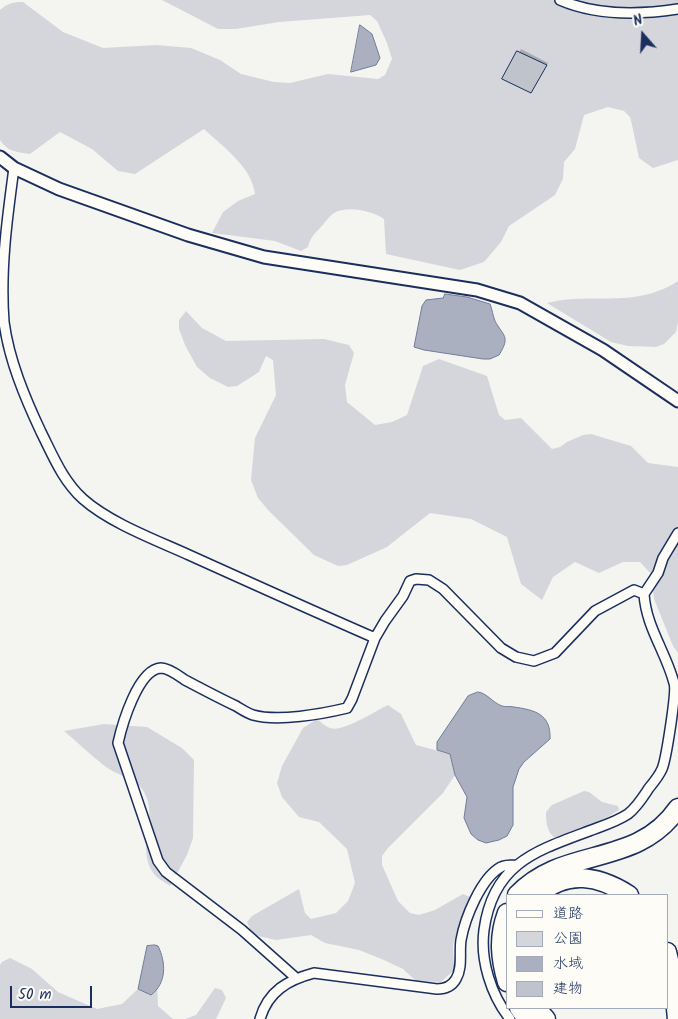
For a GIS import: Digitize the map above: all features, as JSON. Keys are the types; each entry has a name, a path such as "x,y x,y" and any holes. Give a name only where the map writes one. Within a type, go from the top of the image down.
{"highway":[{"path":"519,894 532,881 555,868 632,846 653,835 663,827 678,808"},
{"path":"540,894 561,882 581,878 600,880 628,894"},
{"path":"506,917 500,947 506,978"},
{"path":"668,956 673,977 677,1019"},
{"path":"537,1009 546,1019"}],"street":[{"path":"560,0 609,13 655,13 678,9"},
{"path":"0,157 14,168 59,189 170,229 264,256 450,285 498,295 520,303 603,350 678,401"},
{"path":"14,168 4,241 2,278 4,322 11,356 34,416 68,484 83,499 102,513 146,536 375,638"},
{"path":"510,1019 495,994 486,970 483,938 493,896 516,865 538,850 610,823 627,814 635,807 663,768 675,688 651,627 644,594 658,573 663,558 678,533"},
{"path":"296,978 242,930 166,872 158,861 118,744 122,726 136,692 149,673 161,668 170,671 252,715 276,718 327,713 347,708 375,638 403,596 406,586 410,581 416,579 429,580 443,589 501,648 516,657 534,661 555,653 595,611 634,590 644,594"},
{"path":"260,1019 262,1010 280,987 296,978 314,973 443,989 456,980 459,973 461,940 481,888 490,874 503,866 516,865"}],"green space":[{"path":"162,0 678,0 678,160 653,168 639,158 630,117 624,111 608,107 584,115 575,149 564,162 563,179 555,195 509,226 501,242 484,262 460,270 386,254 384,219 360,210 346,209 334,213 314,234 308,247 301,251 275,241 212,233 223,212 238,201 255,194 253,184 243,166 204,129 135,174 118,171 92,149 60,132 30,154 13,151 3,144 0,140 0,10 13,3 23,2 63,32 103,48 156,45 191,48 220,60 241,74 274,82 290,83 328,74 378,79 385,75 392,59 377,21 370,15 279,22 236,29 218,29"},
{"path":"678,281 678,322 676,332 664,344 656,347 628,346 611,342 547,303 564,300 629,298 661,290"},
{"path":"186,311 202,328 226,341 324,339 349,345 354,353 345,385 347,402 375,425 392,422 407,415 423,366 439,359 487,376 499,415 505,420 521,418 552,449 583,435 591,434 631,446 648,463 678,467 678,653 673,646 654,599 651,574 640,562 623,562 599,573 575,562 553,577 542,600 521,584 507,537 471,519 430,513 387,547 347,565 338,566 314,555 258,498 251,480 255,438 276,395 273,360 266,356 259,372 237,386 228,387 210,378 197,367 179,329 179,320"},
{"path":"388,705 401,714 416,745 450,754 455,775 443,793 382,856 382,865 398,901 410,913 419,915 435,910 463,894 470,897 453,944 454,970 441,982 416,981 403,969 384,960 359,950 325,943 311,935 276,940 258,936 251,931 247,922 252,916 299,889 305,913 311,919 336,913 348,901 355,883 347,849 319,822 299,817 282,797 277,783 282,766 303,728 317,719 330,728 335,729 359,721"},
{"path":"104,724 147,727 182,748 194,760 193,838 187,855 170,886 154,874 149,864 146,844 149,812 144,792 138,784 103,765 64,731"},
{"path":"584,791 589,792 602,802 618,806 619,810 592,826 559,840 555,838 548,828 546,812 552,805"},
{"path":"10,958 32,969 58,992 97,1009 122,1004 140,987 157,985 158,1006 173,1019 0,1019 0,965"},
{"path":"215,988 222,990 226,998 216,1019 185,1019 196,1015"}],"water":[{"path":"360,25 372,34 380,58 376,65 351,72"},
{"path":"445,294 467,297 490,304 495,321 505,340 499,355 490,359 483,359 414,347 422,306 426,300 443,298"},
{"path":"478,692 502,706 522,708 535,712 545,719 550,731 550,739 524,762 519,769 513,787 513,825 507,836 486,843 478,840 471,834 464,818 467,797 455,775 450,754 437,750 437,742 468,696"},
{"path":"147,946 158,946 161,952 164,972 160,985 151,995 138,989"}],"building":[{"path":"517,51 547,65 531,93 502,79"}]}
